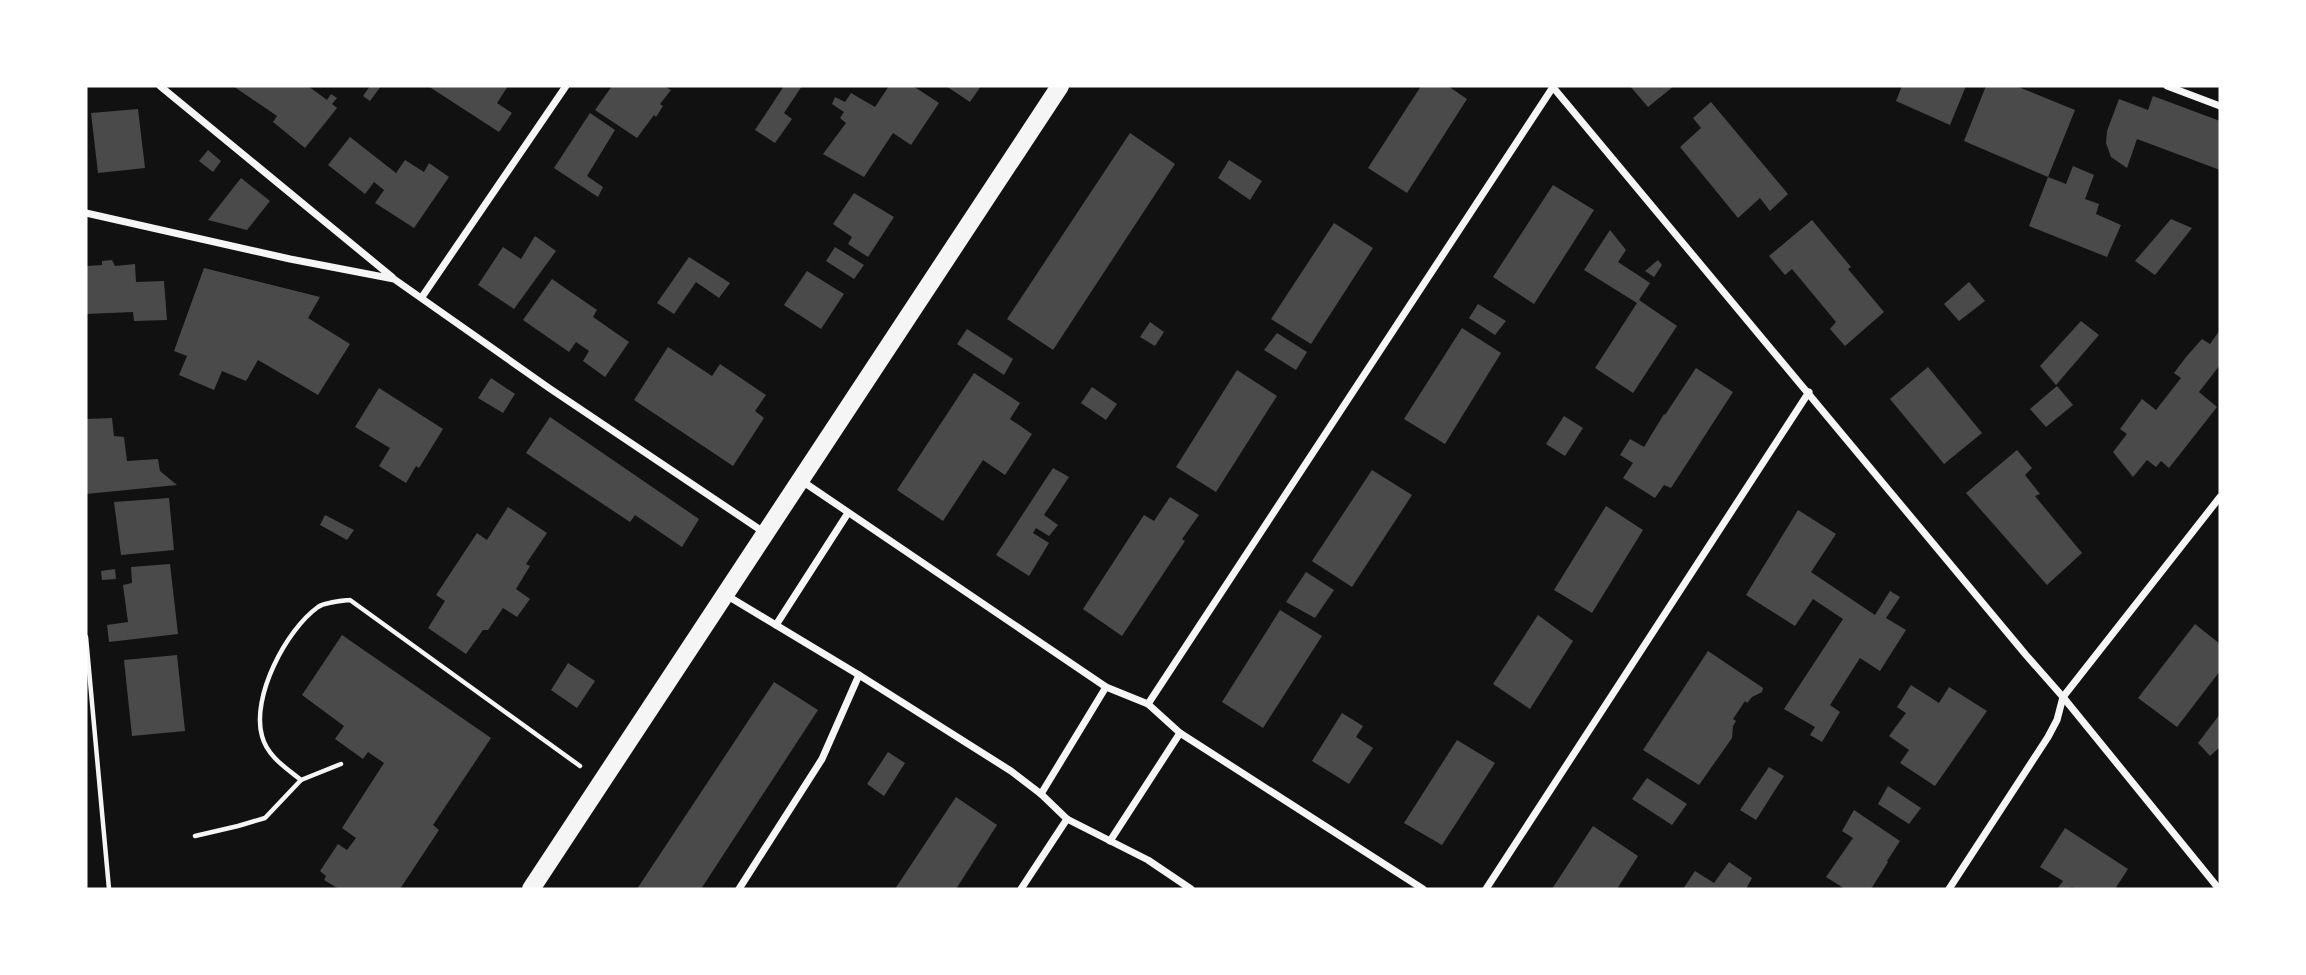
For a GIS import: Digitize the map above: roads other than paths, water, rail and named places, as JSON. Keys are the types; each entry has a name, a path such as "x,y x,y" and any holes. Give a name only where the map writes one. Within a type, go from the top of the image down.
{"main road":[{"path":"531,889 1060,86"}],"street":[{"path":"160,86 394,279 549,388 765,533"},
{"path":"422,297 566,86"},
{"path":"1148,705 1552,86 2063,696 2219,889"},
{"path":"2167,86 2220,106"},
{"path":"86,213 394,279"},
{"path":"1486,889 1809,392"},
{"path":"800,479 1106,687 1148,705 1180,733 1423,889"},
{"path":"1948,889 2048,737 2057,720 2063,696 2220,497"},
{"path":"776,625 848,513"},
{"path":"726,595 1011,771 1067,819 1148,860 1191,889"},
{"path":"739,889 821,759 859,675"},
{"path":"1041,794 1106,687"},
{"path":"1110,841 1180,733"},
{"path":"1021,889 1067,819"}]}
